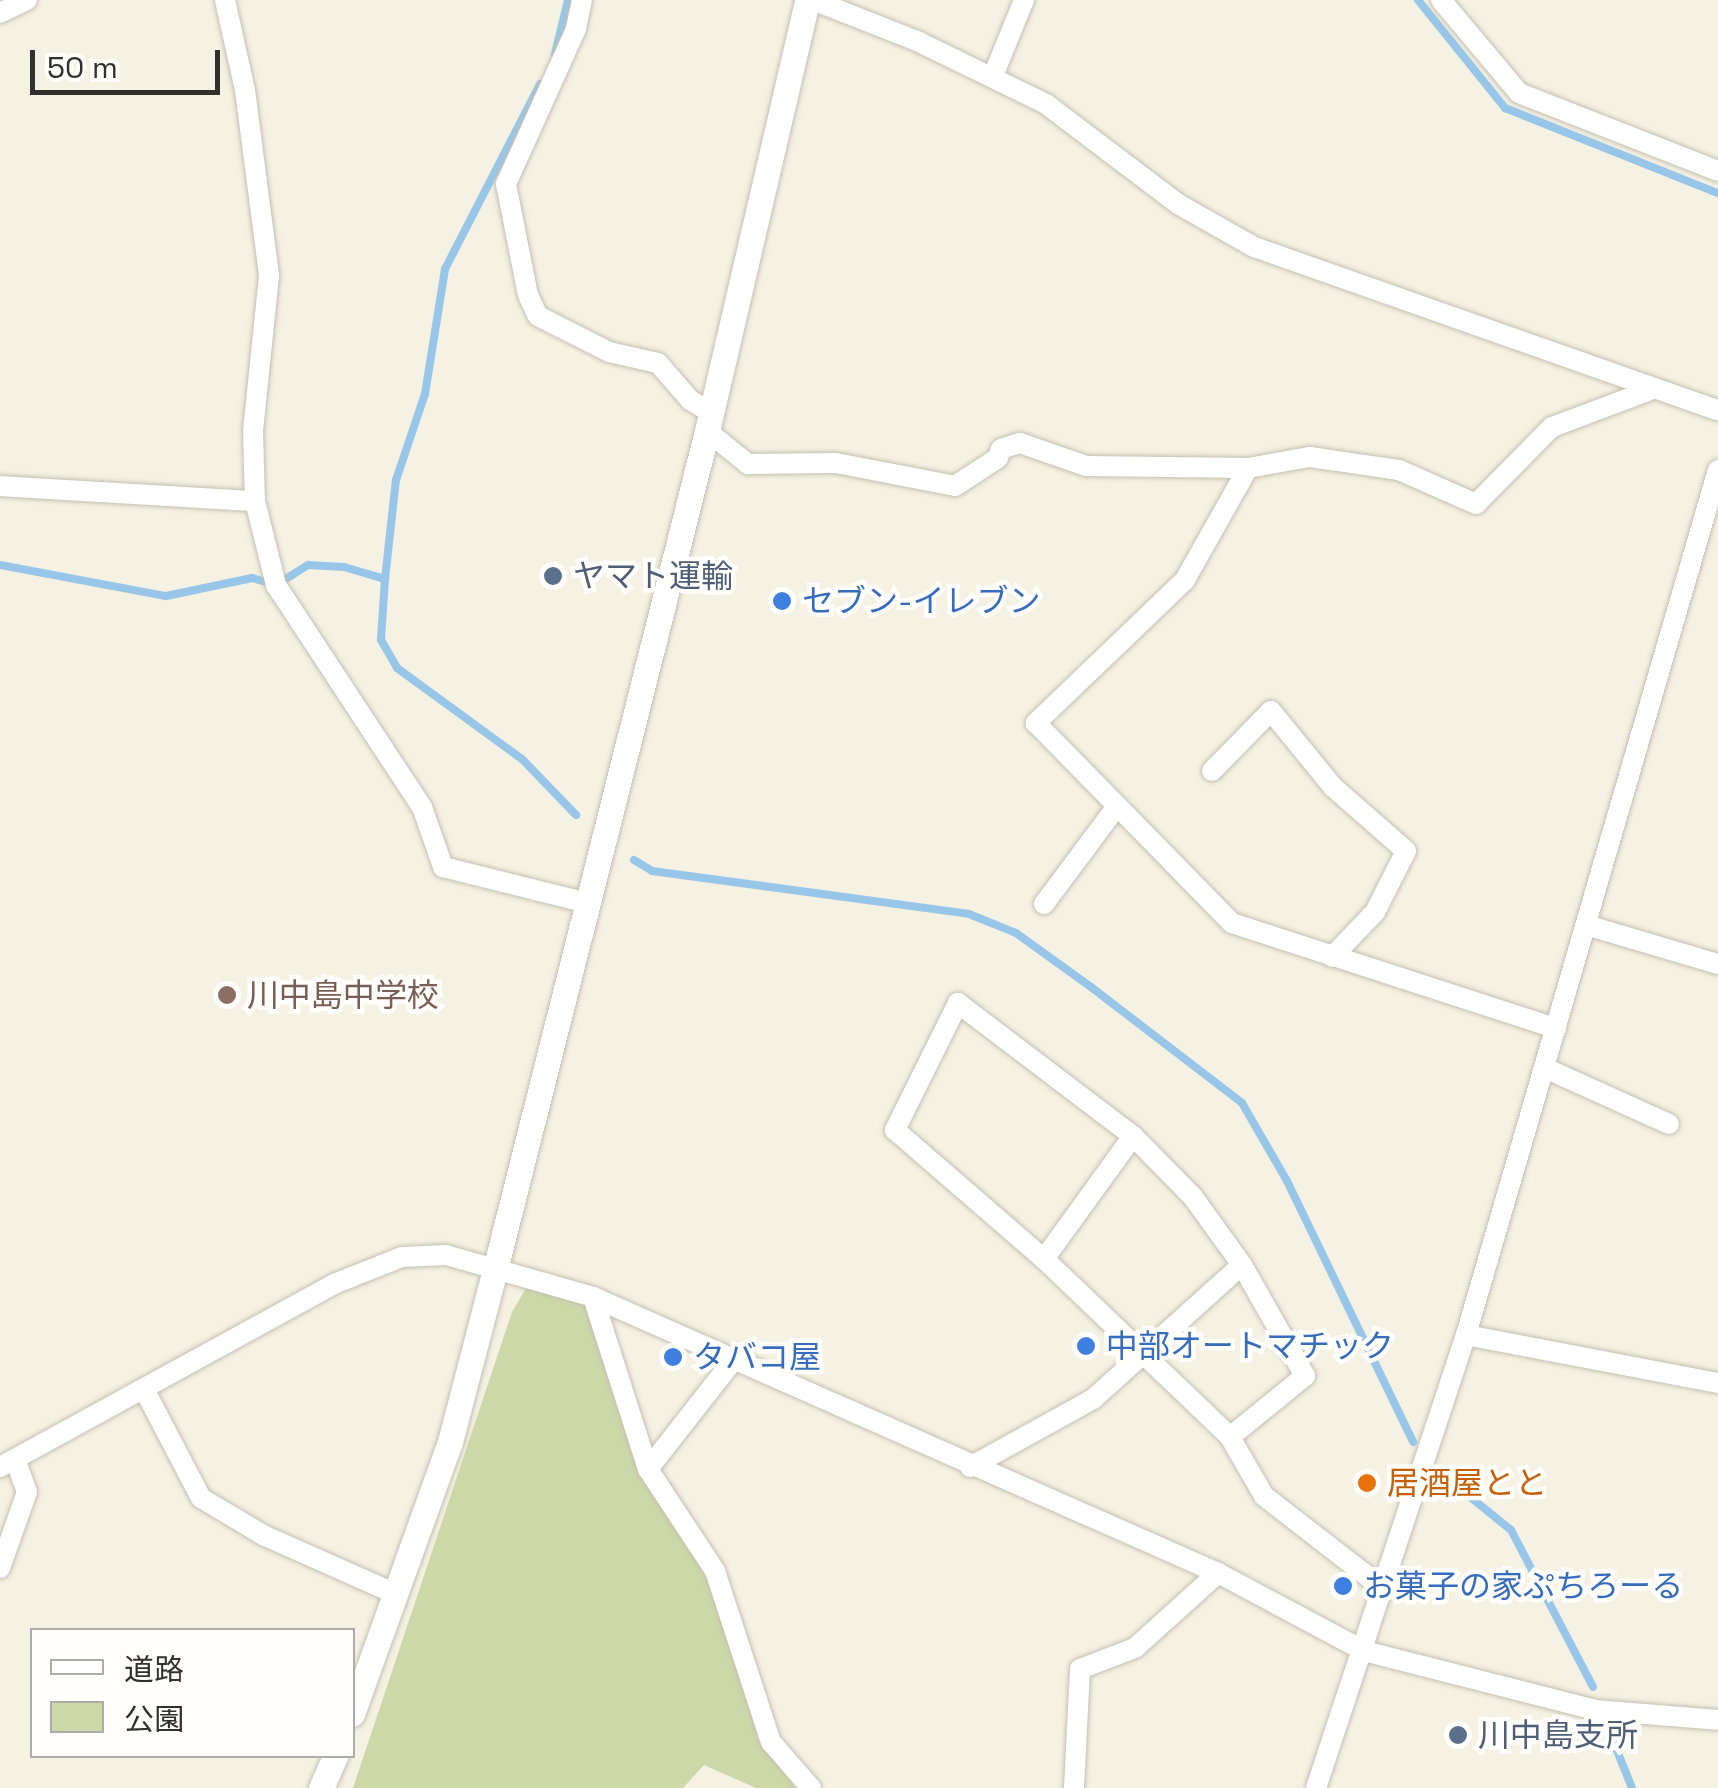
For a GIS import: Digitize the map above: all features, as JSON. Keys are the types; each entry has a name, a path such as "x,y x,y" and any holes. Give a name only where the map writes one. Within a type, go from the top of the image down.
{"street":[{"path":"0,13 28,0"},
{"path":"225,0 245,90 269,276 253,431 256,502 276,585 422,806 443,867 587,903"},
{"path":"582,0 576,29 506,184 528,295 538,316 609,352 658,363 748,464 836,463 955,486 998,458 1001,448 1020,443 1086,466 1248,468 1310,457 1399,470 1476,504 1552,428 1648,390"},
{"path":"355,1706 450,1442 710,422 810,0 993,76 1046,104 1178,204 1254,247 1648,390 1718,410"},
{"path":"993,76 1024,0"},
{"path":"1442,0 1518,92 1718,171"},
{"path":"1248,468 1185,580 1036,723 1232,922 1556,1028"},
{"path":"1316,1788 1386,1590 1466,1335 1718,470"},
{"path":"0,486 256,502"},
{"path":"1212,771 1271,711 1332,787 1406,851 1375,912 1332,956"},
{"path":"1044,904 1117,806"},
{"path":"1586,925 1718,964"},
{"path":"1230,1437 1306,1376 1242,1264 1193,1197 1133,1136 958,1003 895,1130 1044,1259 1142,1359 1230,1437 1264,1496 1386,1590"},
{"path":"1544,1068 1669,1124"},
{"path":"1044,1259 1133,1136"},
{"path":"0,1568 27,1492 7,1463 334,1284 402,1256 446,1255 496,1266 593,1297 732,1362 1218,1573 1364,1651 1595,1710 1718,1720"},
{"path":"970,1467 1093,1399 1142,1359 1242,1264"},
{"path":"593,1297 648,1469 715,1571 772,1742 810,1788"},
{"path":"1466,1335 1718,1382"},
{"path":"648,1469 732,1362"},
{"path":"144,1391 200,1498 265,1536 396,1594"},
{"path":"1074,1788 1080,1669 1135,1648 1218,1573"},
{"path":"321,1788 334,1758"}],"green space":[{"path":"529,1283 593,1297 633,1457 718,1579 758,1740 796,1788 756,1788 704,1765 683,1788 353,1788 512,1312"}],"waterway":[{"path":"555,54 568,0"},
{"path":"1418,0 1505,108 1718,193"},
{"path":"385,579 396,480 425,394 445,269 540,84"},
{"path":"0,565 166,596 252,578 276,585 308,565 344,567 385,579 381,640 397,668 522,759 576,815"},
{"path":"634,860 652,871 969,914 1016,933 1091,987 1242,1103 1287,1181 1413,1442"},
{"path":"1442,1474 1511,1530 1593,1687"},
{"path":"1610,1733 1632,1788"}],"place":[{"name":"ヤマト運輸","path":"553,576"},
{"name":"セブン-イレブン","path":"782,601"},
{"name":"川中島中学校","path":"227,995"},
{"name":"中部オートマチック","path":"1086,1346"},
{"name":"タバコ屋","path":"673,1357"},
{"name":"居酒屋とと","path":"1367,1483"},
{"name":"お菓子の家ぷちろーる","path":"1343,1586"},
{"name":"川中島支所","path":"1458,1735"}]}
